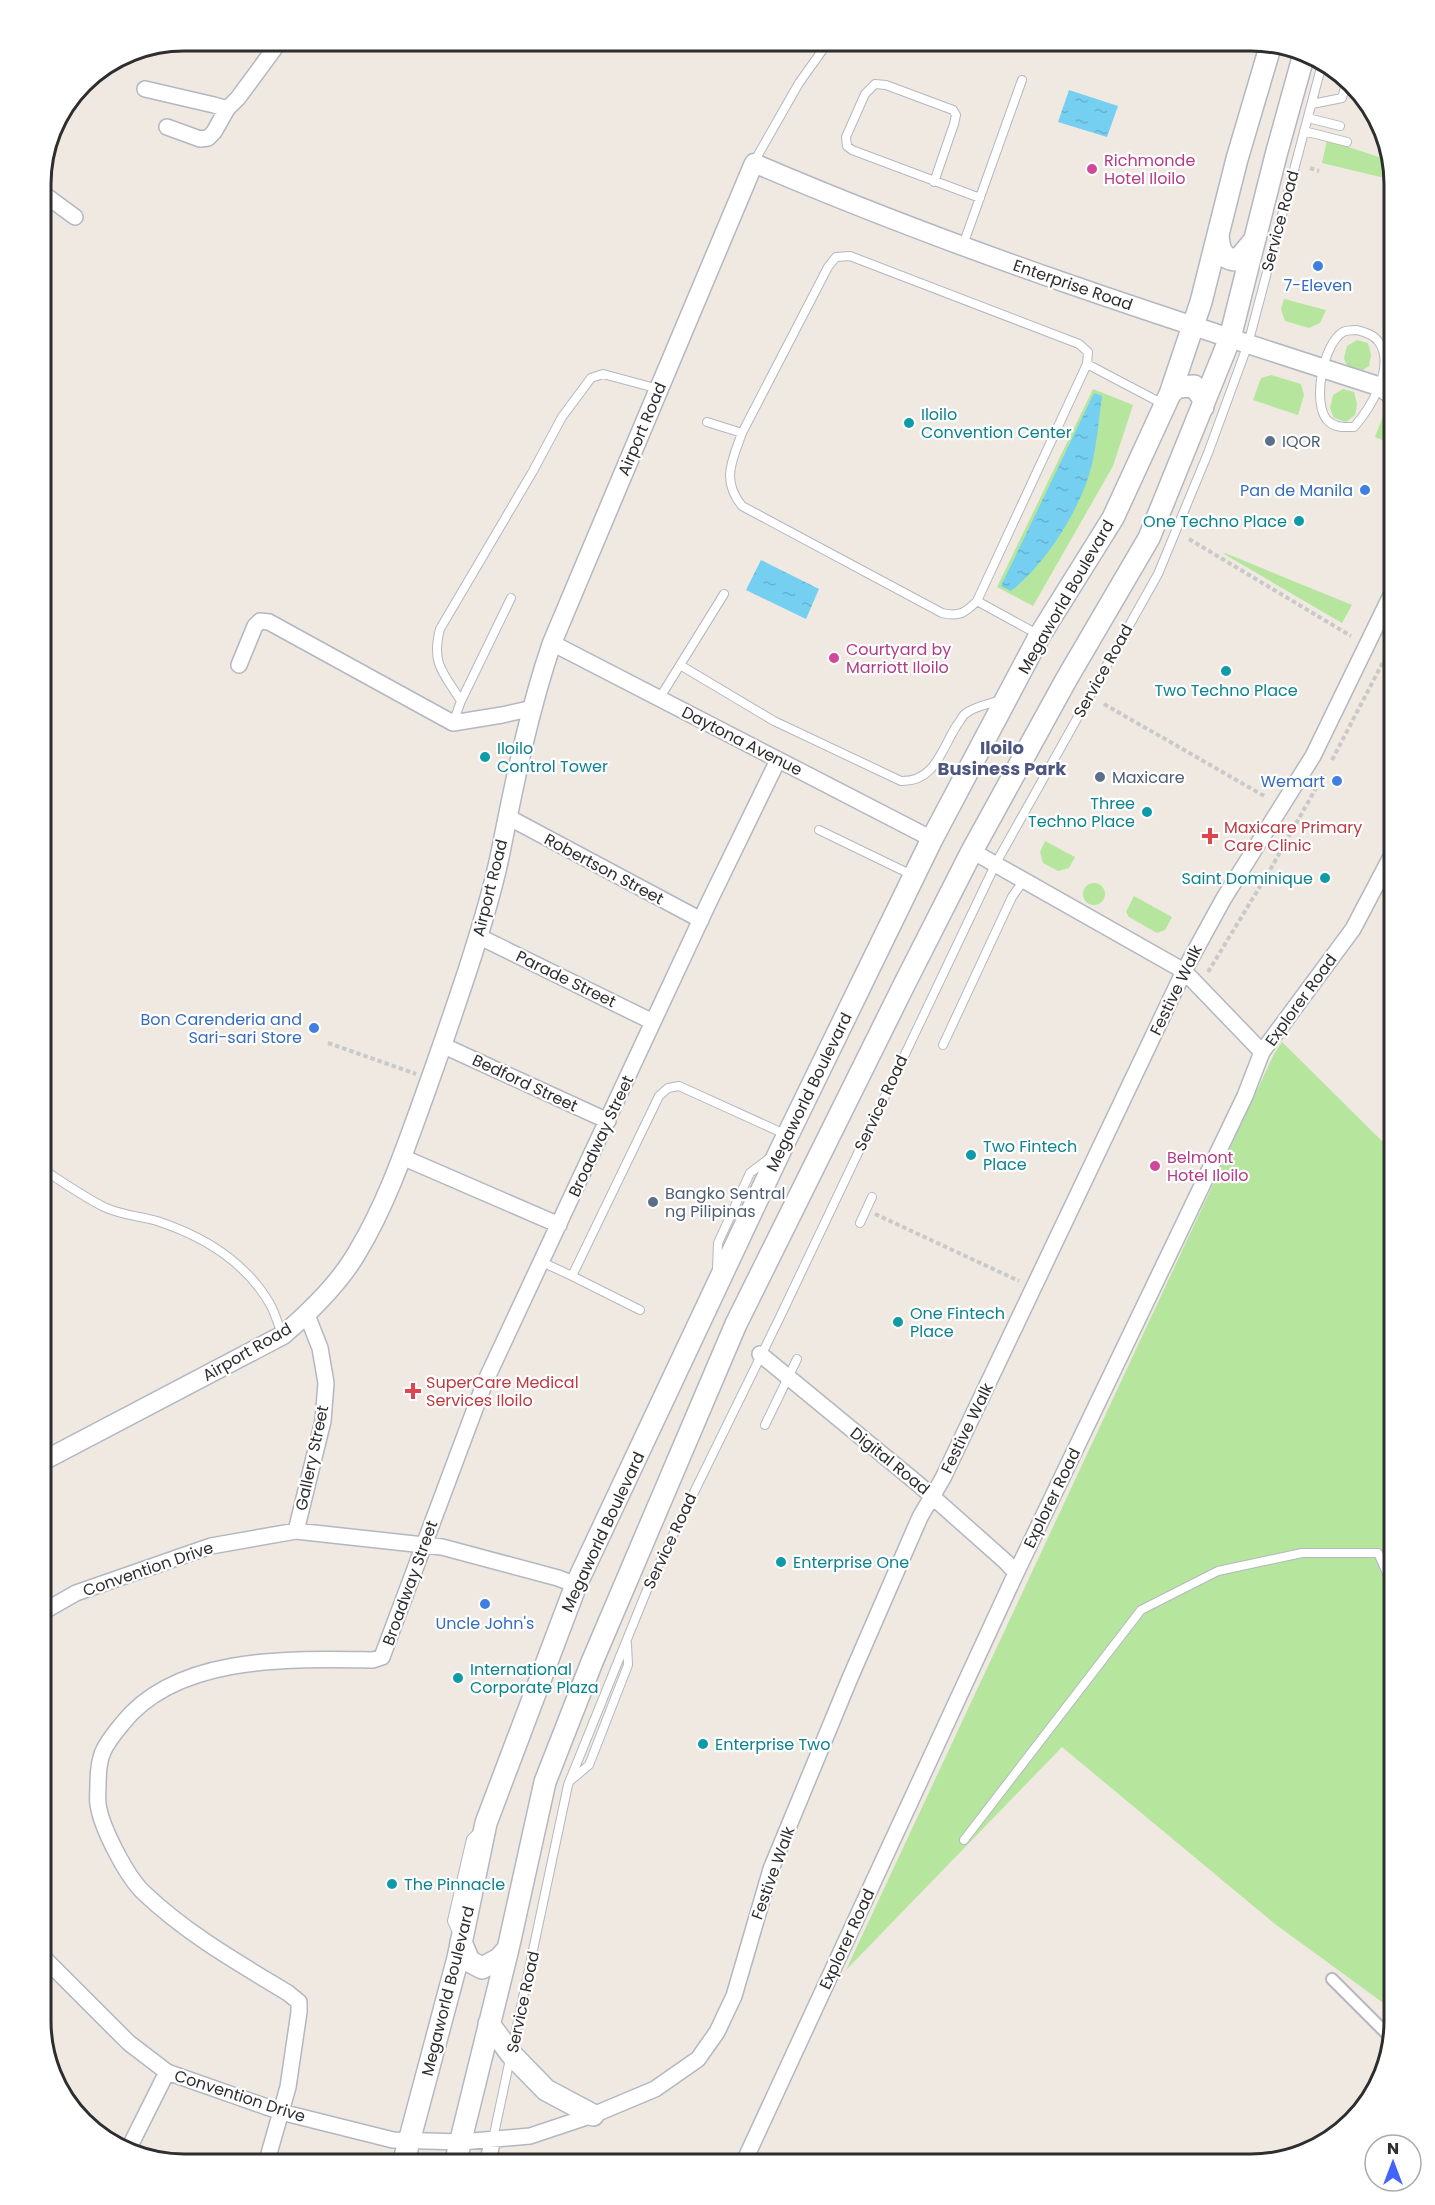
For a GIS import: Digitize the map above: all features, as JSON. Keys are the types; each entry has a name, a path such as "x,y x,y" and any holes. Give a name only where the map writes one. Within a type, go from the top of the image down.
{"main road":[{"name":"Megaworld Boulevard","path":"406,2154 447,2005 486,1823 576,1585 785,1142 914,876 1040,635 1113,518 1167,399 1194,326 1237,159 1268,52"},
{"path":"458,2154 508,1948 545,1782 592,1662 736,1324 972,851 1066,680 1149,538 1203,407 1239,341 1253,242 1302,61"},
{"path":"1218,235 1220,249 1230,260 1238,260 1253,242"},
{"path":"1167,399 1177,387 1194,386 1203,398 1203,407"},
{"path":"461,1942 469,1961 482,1968 500,1959 508,1948"},
{"path":"489,2024 512,2055 546,2091 593,2115"}],"street":[{"path":"166,127 200,139 208,138 214,132 226,109 238,98 272,51"},
{"path":"145,89 226,109"},
{"name":"Enterprise Road","path":"754,163 962,246 1121,303 1322,368 1384,391"},
{"name":"Airport Road","path":"51,1457 283,1335 307,1315 358,1253 402,1157 431,1079 478,936 501,850 532,708 552,643 754,163"},
{"path":"51,199 75,217"},
{"name":"Festive Walk","path":"461,2142 530,2136 593,2115 655,2089 698,2059 717,2032 734,1996 771,1869 920,1517 949,1467 1184,971 1224,898 1313,756 1384,611"},
{"path":"239,665 255,626 260,621 268,622 453,723 532,708"},
{"name":"Daytona Avenue","path":"552,643 932,840"},
{"name":"Broadway Street","path":"269,2154 288,2087 299,2012 298,2002 288,1993 205,1943 141,1890 113,1847 98,1804 98,1769 104,1746 131,1712 173,1683 209,1671 255,1663 308,1659 373,1660 382,1657 485,1382 778,760"},
{"name":"Robertson Street","path":"507,817 701,920"},
{"path":"972,851 1184,971 1262,1052"},
{"name":"Explorer Road","path":"748,2154 1016,1574 1245,1096 1262,1052 1353,929 1384,871"},
{"name":"Parade Street","path":"478,936 653,1022"},
{"name":"Bedford Street","path":"442,1046 608,1121"},
{"path":"402,1157 560,1225"},
{"name":"Gallery Street","path":"296,1531 323,1421 326,1383 320,1348 307,1315"},
{"name":"Digital Road","path":"760,1354 933,1496 1006,1562 1016,1574"},
{"name":"Convention Drive","path":"51,1607 76,1593 211,1546 296,1531 442,1547 546,1574 576,1585"},
{"name":"Convention Drive","path":"51,1966 129,2043 167,2072 281,2112 393,2140 461,2142"},
{"path":"1332,1979 1383,2030"},
{"path":"131,2143 167,2072"},
{"name":"Service Road","path":"489,2154 493,2139"}],"lane":[{"path":"754,163 799,83 822,51"},
{"name":"Service Road","path":"493,2139 569,1781 651,1580 779,1319 996,863 1158,574 1208,453 1239,341 1305,131 1320,71"},
{"path":"962,246 1022,80"},
{"path":"933,182 956,115 953,110 886,85 875,84 865,94 846,137 847,146 933,182 980,198"},
{"path":"1312,104 1342,98 1344,90"},
{"path":"1308,118 1340,126"},
{"path":"1305,131 1347,142"},
{"path":"850,256 1079,344 1088,352 1088,364 977,601 964,614 954,616 942,613 742,506 733,496 728,474 742,432 828,267 836,257 850,256"},
{"path":"1384,359 1378,340 1357,330 1344,332 1334,342 1322,368 1322,410 1328,421 1340,428 1354,427 1384,396"},
{"path":"1088,364 1167,399"},
{"path":"461,701 438,663 436,647 440,629 562,417 591,378 603,374 659,389"},
{"path":"707,422 742,432"},
{"path":"659,699 724,594"},
{"path":"453,723 461,701 511,598"},
{"path":"977,601 1040,635"},
{"path":"680,665 774,721 901,781 914,782 927,775 965,714 1008,698"},
{"path":"819,830 914,876"},
{"path":"943,1045 1012,897 1024,880"},
{"path":"572,1276 659,1095 668,1088 679,1086 785,1142"},
{"path":"51,1174 104,1207 185,1232 228,1256 259,1287 271,1306 283,1335"},
{"path":"860,1223 872,1197"},
{"path":"542,1262 640,1310"},
{"path":"765,1425 796,1359"},
{"path":"964,1840 1141,1610 1218,1571 1302,1552 1378,1553 1384,1566"},
{"path":"569,1781 589,1765 628,1665 627,1640"}],"path":[{"path":"1310,168 1319,171"},
{"path":"1189,539 1352,636"},
{"path":"1200,988 1282,849 1384,662"},
{"path":"1104,704 1266,797"},
{"path":"328,1043 431,1079"},
{"path":"866,1210 1018,1281"}],"green space":[{"path":"1327,140 1381,158 1384,178 1322,163"},
{"path":"1284,299 1326,310 1320,323 1309,328 1285,321 1281,309"},
{"path":"1357,340 1368,343 1371,355 1369,366 1360,372 1348,369 1344,358 1347,346"},
{"path":"1271,375 1301,384 1304,395 1298,415 1253,400 1261,378"},
{"path":"1093,389 1133,405 1113,466 1033,606 997,587"},
{"path":"1343,389 1354,392 1357,404 1355,415 1346,422 1334,418 1330,408 1333,395"},
{"path":"1384,416 1384,441 1375,437"},
{"path":"1225,553 1352,605 1342,623"},
{"path":"1045,841 1075,857 1069,868 1058,871 1043,863 1040,852"},
{"path":"1094,883 1104,890 1105,894 1098,904 1094,905 1084,898 1083,894 1090,884"},
{"path":"1134,896 1172,917 1165,930 1157,933 1129,917 1126,912"},
{"path":"1282,1042 1382,1141 1384,1139 1384,1999 1382,2002 1275,1924 1062,1747 846,1970 1274,1054"}],"water":[{"path":"1069,90 1118,106 1107,137 1058,122"},
{"path":"1094,393 1102,396 1098,430 1092,464 1080,498 1061,534 1037,566 1011,591 1001,586"},
{"path":"761,560 819,589 806,619 746,590"}],"place":[{"name":"Richmonde Hotel Iloilo","path":"1092,169"},
{"name":"7-Eleven","path":"1318,266"},
{"name":"Iloilo Convention Center","path":"909,423"},
{"name":"IQOR","path":"1270,441"},
{"name":"Pan de Manila","path":"1365,490"},
{"name":"One Techno Place","path":"1299,521"},
{"name":"Courtyard by Marriott Iloilo","path":"834,658"},
{"name":"Two Techno Place","path":"1226,671"},
{"name":"Iloilo Control Tower","path":"485,757"},
{"name":"Maxicare","path":"1100,777"},
{"name":"Wemart","path":"1337,781"},
{"name":"Three Techno Place","path":"1147,812"},
{"name":"Maxicare Primary Care Clinic","path":"1210,836"},
{"name":"Saint Dominique","path":"1325,878"},
{"name":"Bon Carenderia and Sari-sari Store","path":"314,1028"},
{"name":"Two Fintech Place","path":"971,1155"},
{"name":"Belmont Hotel Iloilo","path":"1155,1166"},
{"name":"Bangko Sentral ng Pilipinas","path":"653,1202"},
{"name":"One Fintech Place","path":"898,1322"},
{"name":"SuperCare Medical Services Iloilo","path":"413,1391"},
{"name":"Enterprise One","path":"781,1562"},
{"name":"Uncle John's","path":"485,1604"},
{"name":"International Corporate Plaza","path":"458,1678"},
{"name":"Enterprise Two","path":"703,1744"},
{"name":"The Pinnacle","path":"392,1884"}],"district":[{"name":"Iloilo Business Park","path":"1002,757"}]}
